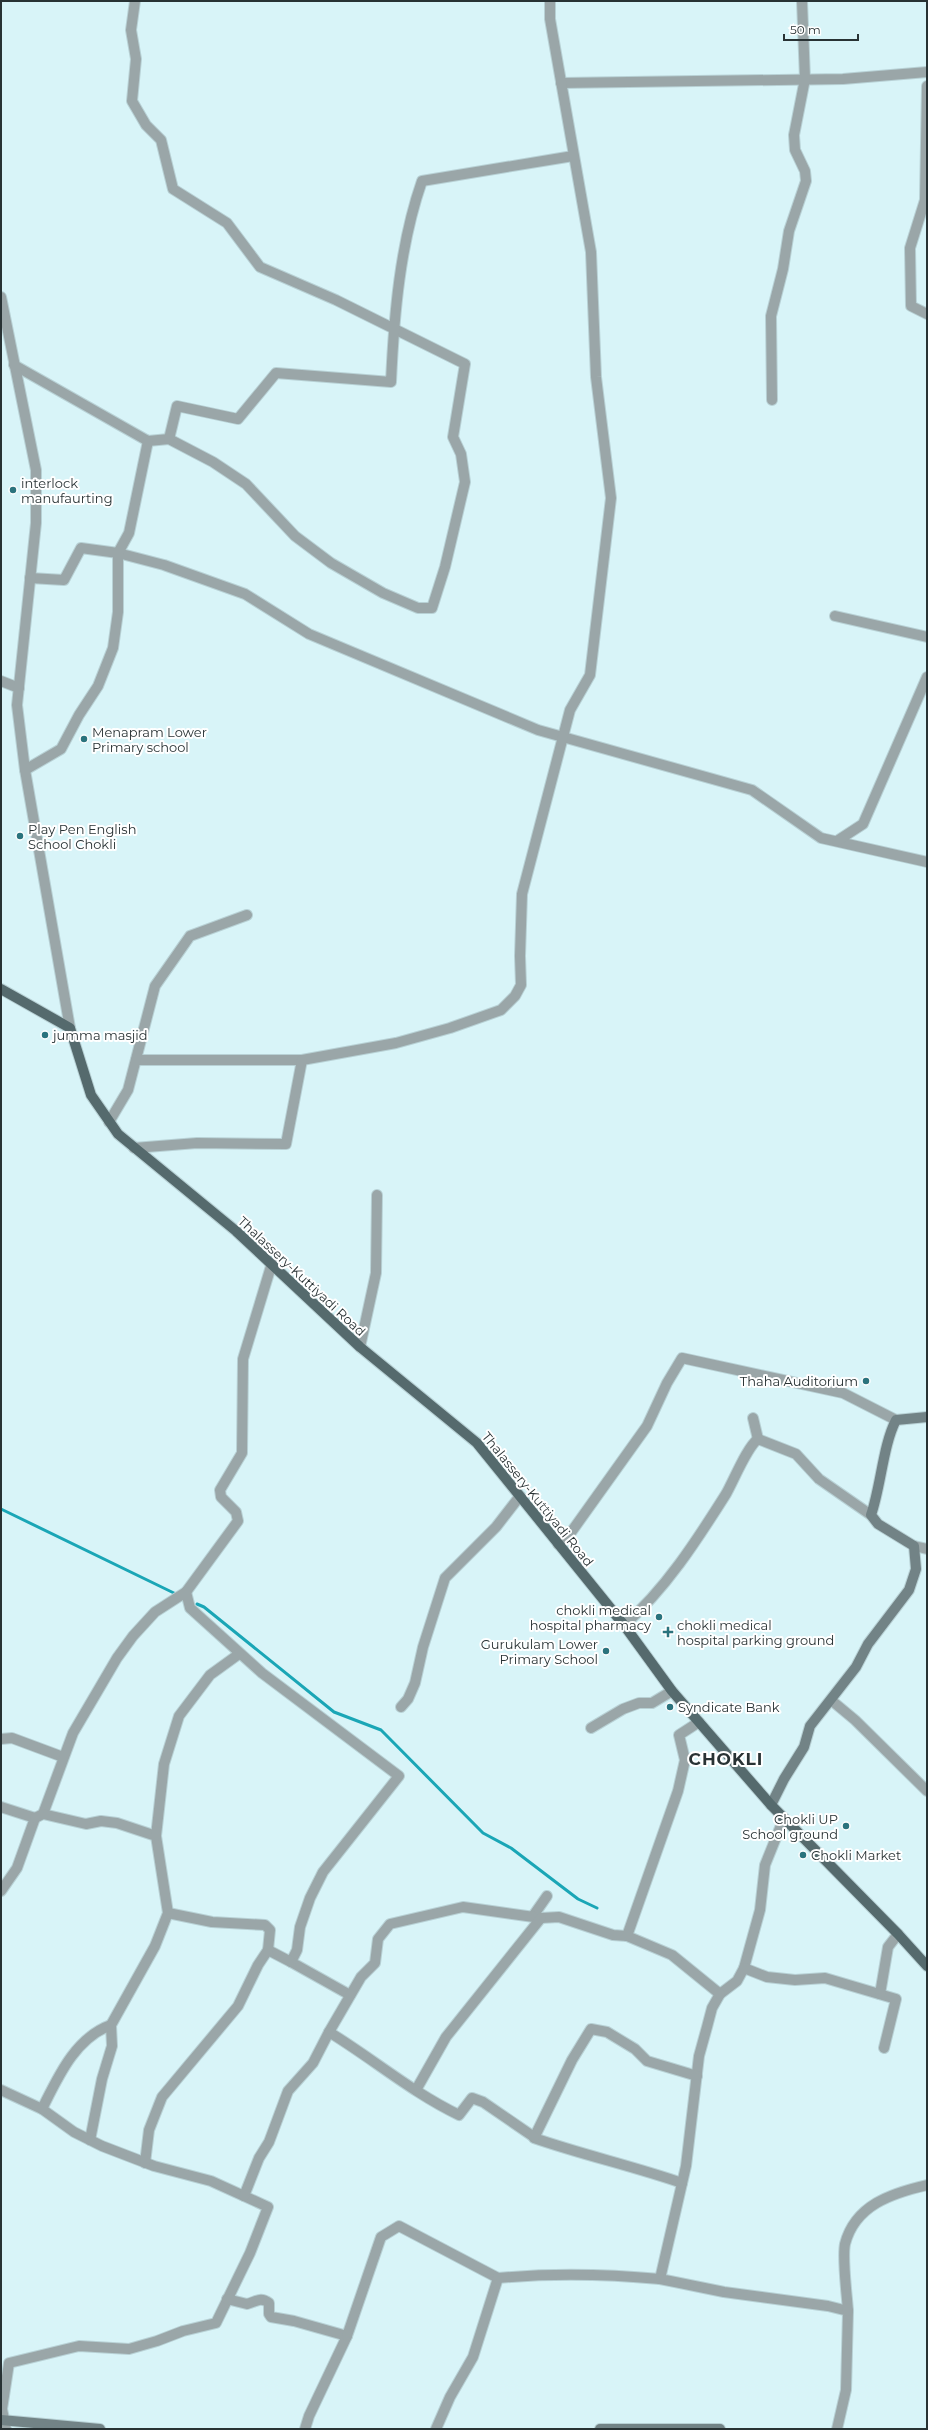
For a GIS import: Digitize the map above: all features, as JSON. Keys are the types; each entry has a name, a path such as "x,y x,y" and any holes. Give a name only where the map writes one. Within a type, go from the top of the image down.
{"main road":[{"path":"1,989 70,1028"},
{"name":"Thalassery-Kuttiyadi Road","path":"70,1028 91,1095 118,1134 236,1231 360,1347 477,1443 624,1625 672,1691 771,1805 898,1934 927,1966"},
{"path":"771,1805 784,1779 804,1747 810,1726 856,1667 868,1644 909,1590 916,1569 914,1546 878,1524 871,1515 884,1469 891,1430 896,1420 927,1416"},
{"path":"4,2423 100,2429"},
{"path":"600,2429 720,2429"}],"street":[{"path":"14,366 148,441 169,439 213,462 246,484 295,536 331,563 383,593 418,608 432,608 445,567 465,482 462,454 453,437 465,364 336,300 260,267 228,223 173,189 161,140 146,125 132,101 136,59 131,30 135,1"},
{"path":"136,1060 302,1060 396,1043 450,1028 501,1010 515,996 522,985 520,956 522,894 570,710 590,675 611,498 596,377 591,252 550,20 550,1"},
{"path":"772,400 771,316 783,269 789,231 806,181 805,171 795,150 794,135 805,79 802,1"},
{"path":"561,83 805,79 843,80 927,72"},
{"path":"927,86 925,200 910,248 912,306 927,314"},
{"path":"169,439 177,406 238,419 276,373 391,382 393,329 411,214 422,181 573,156"},
{"path":"1,297 36,470 36,523 17,705 26,770 70,1028"},
{"path":"26,770 61,749 98,686 113,648 118,612 118,553 129,533 148,441"},
{"path":"30,578 64,580 81,548 118,553 164,565 245,594 308,634 538,730 752,790 821,838 927,862"},
{"path":"835,616 927,637"},
{"path":"837,841 863,824 927,677"},
{"path":"1,681 19,688"},
{"path":"109,1122 128,1090 155,986 190,936 247,915"},
{"path":"134,1148 197,1143 286,1144 302,1060"},
{"path":"360,1347 376,1273 377,1195"},
{"path":"1,1891 17,1868 73,1733 88,1706 133,1636 155,1612 186,1592 238,1521 236,1512 221,1498 220,1490 242,1453 243,1359 272,1264"},
{"path":"558,1544 572,1531 647,1426 667,1383 682,1358 843,1393 896,1420"},
{"path":"753,1418 758,1439"},
{"path":"758,1439 796,1454 819,1480 871,1515"},
{"path":"624,1625 642,1609 682,1559 720,1504 741,1469 748,1449 758,1439"},
{"path":"400,1707 408,1699 415,1683 423,1648 445,1578 496,1527 520,1496"},
{"path":"914,1546 927,1549"},
{"path":"186,1592 190,1608 217,1630 239,1654 399,1776 323,1872 307,1905 300,1927 297,1950 291,1962"},
{"path":"90,2140 102,2080 112,2046 111,2025 155,1946 168,1913 156,1836 164,1764 178,1716 210,1675 239,1654"},
{"path":"591,1728 623,1709 639,1703 652,1703 672,1691"},
{"path":"831,1700 854,1720 927,1791"},
{"path":"627,1936 678,1790 685,1760 679,1735 699,1722"},
{"path":"1,1740 12,1738 63,1757"},
{"path":"1,1807 39,1816 86,1824 101,1821 117,1822 156,1836"},
{"path":"660,2279 682,2183 699,2056 712,2008 720,1994 737,1981 744,1968 760,1910 765,1865 784,1818"},
{"path":"416,2090 446,2037 537,1917 546,1896"},
{"path":"244,2196 259,2158 269,2142 288,2091 313,2063 361,1976 375,1963 378,1939 390,1924 463,1907 537,1917 559,1917 613,1935 627,1936 672,1955 720,1994"},
{"path":"145,2163 149,2130 162,2097 238,2006 258,1965 268,1950 270,1930 264,1925 212,1922 168,1913"},
{"path":"880,1994 888,1947 898,1934"},
{"path":"268,1950 350,1995"},
{"path":"744,1968 767,1977 788,1979 825,1978 896,2000 884,2048"},
{"path":"42,2109 62,2068 89,2037 111,2025"},
{"path":"534,2137 572,2060 591,2029 607,2032 635,2049 647,2061 697,2076"},
{"path":"329,2032 367,2055 430,2101 459,2115 472,2098 483,2102 534,2137 578,2153 632,2166 682,2183"},
{"path":"1,2090 42,2109 90,2140 145,2163 211,2181 268,2208 250,2252 216,2323 183,2331 157,2341 129,2348 80,2346 9,2363 2,2409 4,2423"},
{"path":"837,2429 846,2390 848,2311 845,2245 854,2225 869,2206 903,2191 927,2185"},
{"path":"305,2429 309,2416 347,2336 381,2237 399,2226 498,2278 538,2274 615,2275 660,2279 724,2292 828,2306 848,2311"},
{"path":"436,2429 450,2397 472,2358 498,2278"},
{"path":"227,2299 247,2304 258,2299 265,2299 269,2303 269,2314 271,2317 294,2321 347,2336"}],"waterway":[{"path":"1,1509 178,1595"},
{"path":"197,1604 204,1607 334,1712 381,1730 483,1833 511,1848 578,1899 597,1908"}],"place":[{"name":"interlock manufaurting","path":"13,490"},
{"name":"Menapram Lower Primary school","path":"84,739"},
{"name":"Play Pen English School Chokli","path":"20,836"},
{"name":"jumma masjid","path":"45,1035"},
{"name":"Thaha Auditorium","path":"866,1381"},
{"name":"chokli medical hospital pharmacy","path":"659,1617"},
{"name":"chokli medical hospital parking ground","path":"668,1632"},
{"name":"Gurukulam Lower Primary School","path":"606,1651"},
{"name":"Syndicate Bank","path":"670,1707"},
{"name":"Chokli UP School ground","path":"846,1826"},
{"name":"Chokli Market","path":"803,1855"}],"district":[{"name":"CHOKLI","path":"726,1759"}]}
